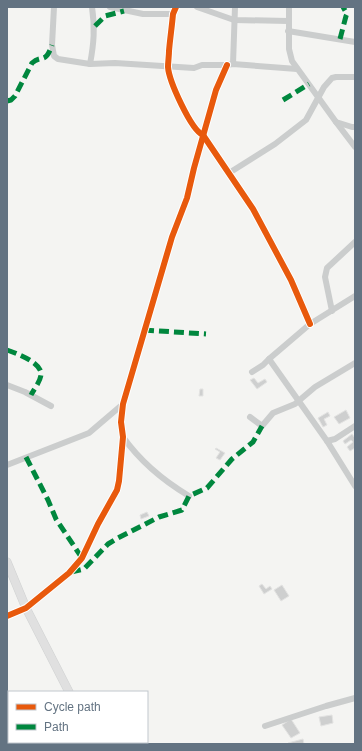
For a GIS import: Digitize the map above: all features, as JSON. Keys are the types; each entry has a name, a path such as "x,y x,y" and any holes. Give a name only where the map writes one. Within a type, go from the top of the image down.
{"street":[{"path":"54,7 52,45 54,56 58,59 90,64 116,63 194,68 202,65 230,64 297,69"},
{"path":"90,64 95,37 92,7"},
{"path":"110,7 143,14 173,14"},
{"path":"176,7 173,14 168,67 174,86 192,125 199,133 203,135 229,173 253,209 276,249 298,294 310,324"},
{"path":"197,7 234,20 288,21"},
{"path":"7,616 26,608 69,573 82,558 98,524 117,490 123,437 121,422 123,404 172,237 187,198 216,90 230,64 234,7"},
{"path":"289,7 289,55 297,69 355,147"},
{"path":"288,31 355,42"},
{"path":"229,173 275,144 306,120 324,87 332,78 355,77"},
{"path":"336,122 355,127"},
{"path":"332,311 325,277 327,268 355,242"},
{"path":"252,372 263,365 310,324 355,296"},
{"path":"269,359 327,441 355,486"},
{"path":"250,417 262,426 273,413 299,400 315,387 355,362"},
{"path":"7,385 25,392 51,406"},
{"path":"7,465 89,433 123,404"},
{"path":"327,441 336,438 355,426"},
{"path":"123,437 145,463 177,489 189,496"},
{"path":"7,562 26,608 68,691"},
{"path":"264,726 355,698"}],"building":[{"path":"254,378 258,383 265,379 267,382 257,389 250,380"},
{"path":"200,389 203,389 203,396 199,396"},
{"path":"346,410 350,418 339,424 334,417"},
{"path":"328,412 330,416 324,419 327,425 323,427 318,418"},
{"path":"352,434 355,438 355,448 350,451 347,447 353,442 351,440 345,444 343,441"},
{"path":"216,448 225,453 220,460 216,458 220,452 215,449"},
{"path":"147,512 149,516 141,519 140,515"},
{"path":"262,584 266,589 270,586 272,589 264,594 259,586"},
{"path":"282,585 289,596 281,601 274,590"},
{"path":"332,715 333,723 321,726 319,717"},
{"path":"291,719 300,733 291,738 282,725"},
{"path":"303,739 304,744 288,744 288,743"}],"marked path":[{"path":"340,39 347,14 343,7"},
{"path":"95,26 105,16 124,11"},
{"path":"7,101 11,100 15,96 32,63 35,60 45,57 50,51 52,45"},
{"path":"283,100 309,84"},
{"path":"144,330 206,334"},
{"path":"7,350 28,359 38,366 41,375 31,395"},
{"path":"71,572 84,569 108,544 118,538 159,517 182,510 189,496 207,488 232,459 253,442 262,426"},
{"path":"26,457 56,519 82,558"}],"cycle path":[{"path":"176,7 173,14 168,67 176,93 187,115 198,131 203,135 253,209 291,280 310,324"},
{"path":"7,616 26,608 69,573 82,558 98,524 117,490 123,437 121,422 123,404 172,237 187,198 216,90 227,65"}]}
